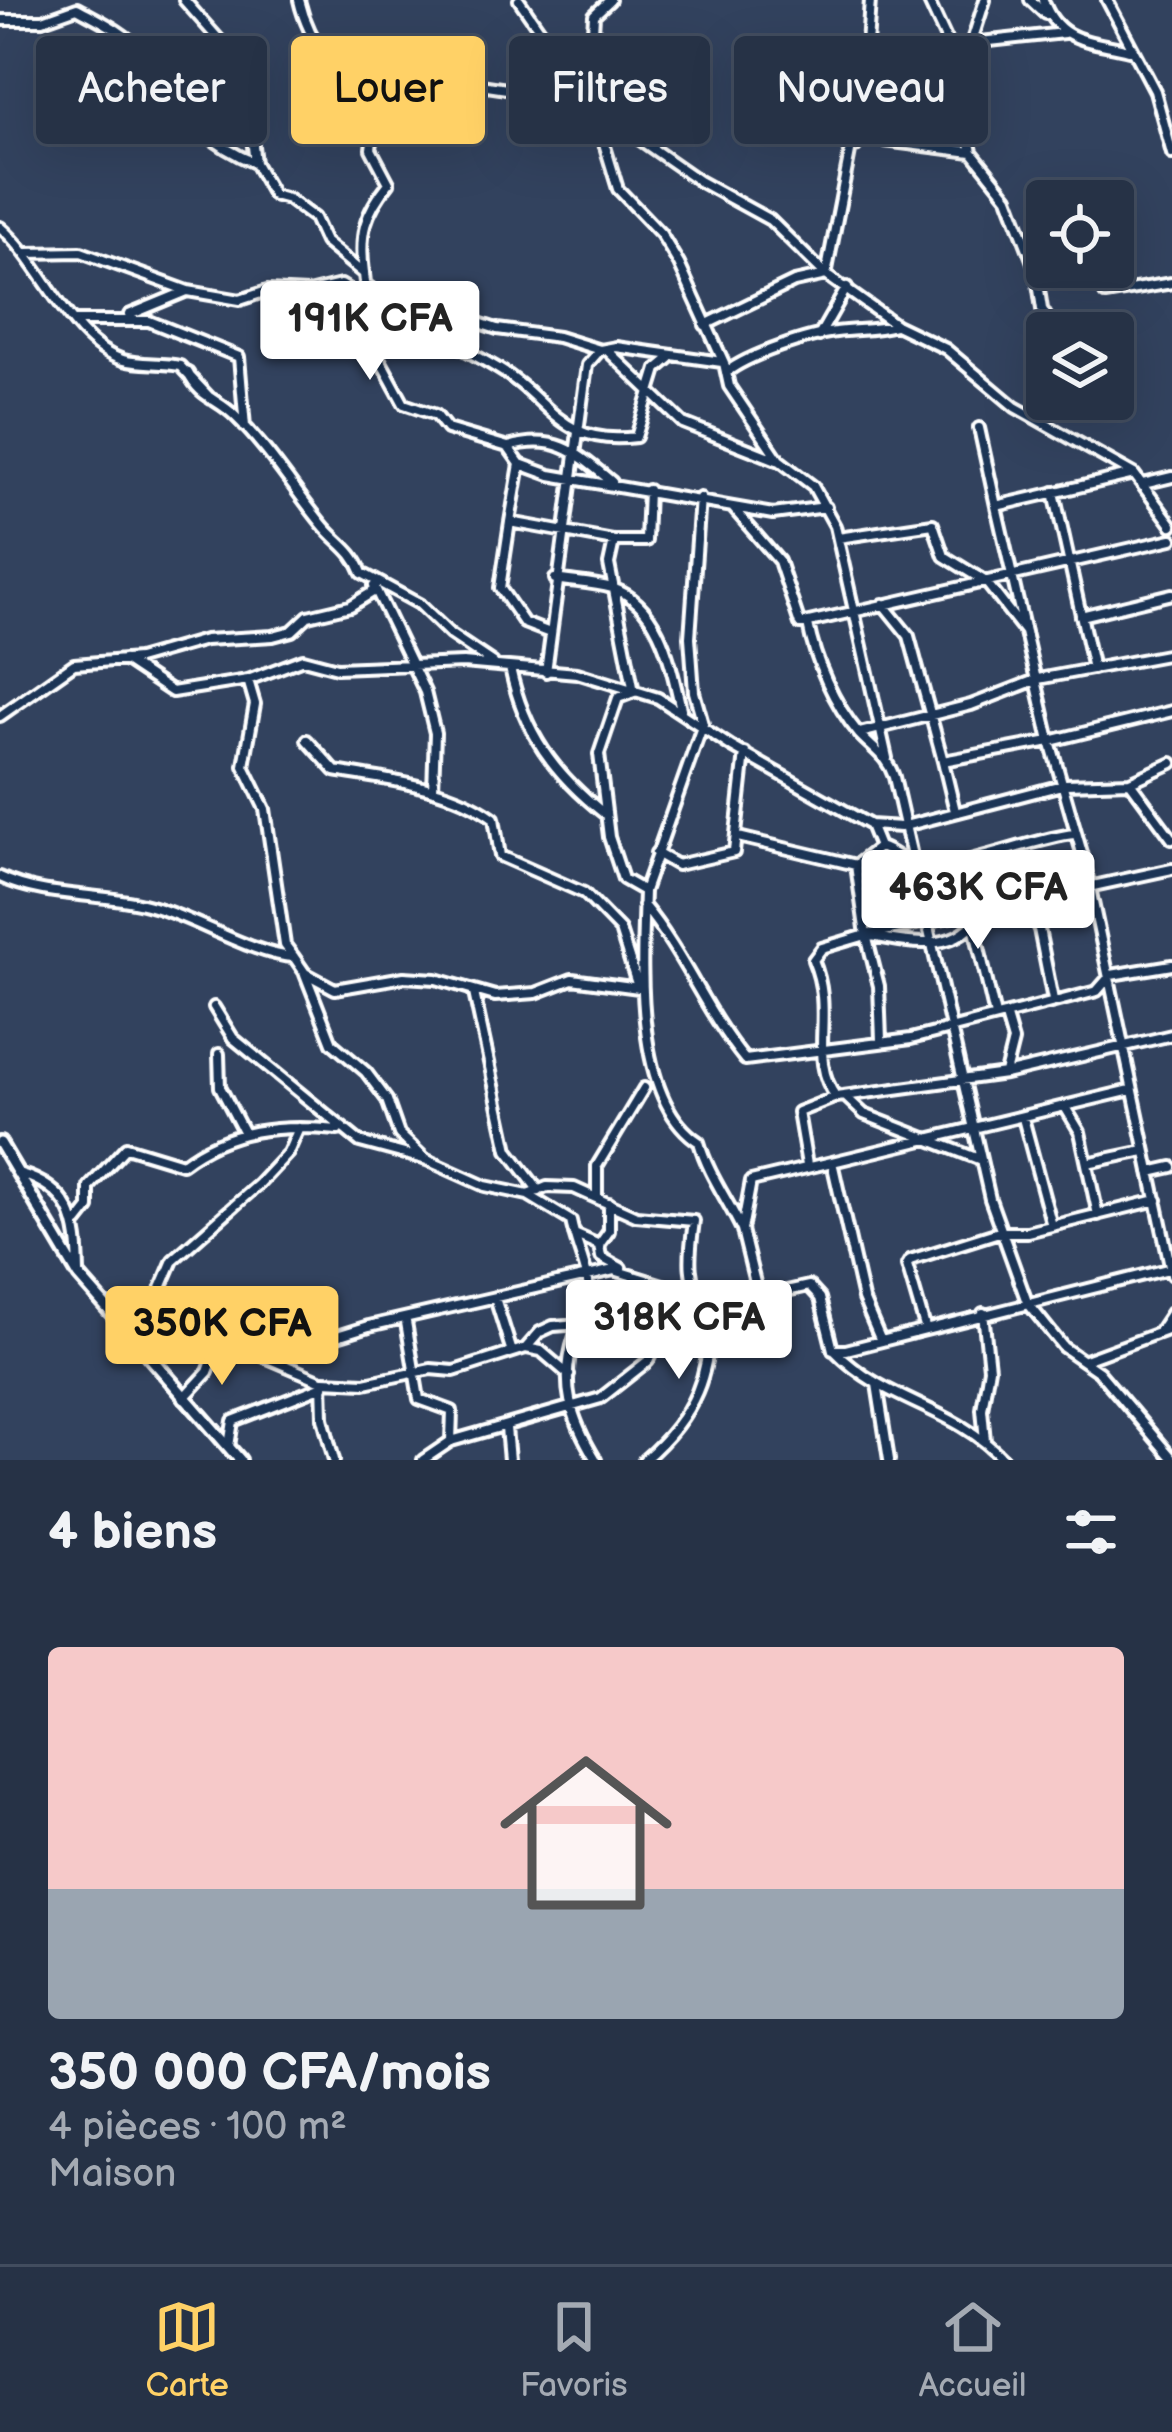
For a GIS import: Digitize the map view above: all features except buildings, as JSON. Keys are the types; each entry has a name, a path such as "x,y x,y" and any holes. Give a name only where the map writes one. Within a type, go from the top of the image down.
{"main road":[{"path":"0,1144 79,1276 240,1460"}],"street":[{"path":"184,0 222,43 251,129 255,163 273,195 288,199 314,218 325,242 364,274"},
{"path":"299,0 312,36"},
{"path":"519,0 543,36"},
{"path":"593,36 594,15 610,0"},
{"path":"826,274 852,154 870,0"},
{"path":"973,36 985,0"},
{"path":"1030,0 1064,33"},
{"path":"1043,0 1051,19"},
{"path":"1107,0 1155,91 1172,154"},
{"path":"929,2 941,36"},
{"path":"0,20 43,20 77,8 88,14 140,49 187,115 218,148 255,163"},
{"path":"537,36 539,30"},
{"path":"988,41 1064,33 1131,50"},
{"path":"371,144 389,183 369,207 359,241 369,287 372,345"},
{"path":"604,144 618,189 661,234 725,367 729,386 778,460"},
{"path":"648,144 700,181 770,220 826,274 896,325 946,349 1015,407 1134,475 1172,525"},
{"path":"852,154 857,144"},
{"path":"914,144 972,152"},
{"path":"970,144 1008,197 1036,270 1044,312"},
{"path":"0,227 28,254 73,321 124,360 180,366 212,401 267,446 273,464 334,539 353,550 415,665 435,733 429,783 434,792"},
{"path":"28,254 81,252 188,291 241,300 267,291 308,293 341,285 370,304 428,306 497,329 558,337 603,350 633,348 725,367 747,356 818,337 896,325"},
{"path":"705,325 794,282 826,274"},
{"path":"1105,294 1172,283"},
{"path":"369,287 393,307 500,369 578,431 636,437 657,369 671,357"},
{"path":"818,337 847,287"},
{"path":"124,317 188,291"},
{"path":"308,293 372,345 404,404 436,415 447,429 508,447 555,442 572,447 616,486"},
{"path":"73,321 124,317 149,321 239,357 245,428"},
{"path":"603,350 683,423 778,460 813,486 826,507 858,611 901,827 1000,1232 1027,1302 1063,1347 1084,1360 1170,1459"},
{"path":"546,672 572,447 587,365 603,350"},
{"path":"833,1350 1172,1270 1066,784 1050,741 980,428"},
{"path":"508,447 520,464 571,478 700,497 773,514 826,507"},
{"path":"520,464 500,588 524,622 550,633"},
{"path":"996,506 1134,475"},
{"path":"1143,484 1172,477"},
{"path":"509,522 614,541 646,541 648,490"},
{"path":"1054,492 1093,669"},
{"path":"639,988 644,891 704,724 694,692 690,637 700,497"},
{"path":"733,508 778,561 800,624 1172,538"},
{"path":"838,538 933,524 944,556 986,582 1028,637"},
{"path":"614,541 609,565 634,692"},
{"path":"555,579 613,589 657,627 682,711"},
{"path":"0,716 74,664 124,660 205,640 250,641 277,635 308,616 350,606 374,586"},
{"path":"374,586 419,604 450,634 494,664"},
{"path":"1081,616 1172,594"},
{"path":"884,604 909,637 955,811"},
{"path":"808,624 821,672 859,734 888,760"},
{"path":"859,734 932,716 1038,679 1172,654"},
{"path":"124,660 172,692 248,680 303,659 337,668 494,664 577,673 682,711 870,825 901,827 1066,784 1130,782 1172,763"},
{"path":"510,668 522,717 552,770 607,816"},
{"path":"248,680 255,704 244,766 265,809 285,945 305,973 319,1022 332,1043 366,1072 387,1100 400,1133 427,1160"},
{"path":"634,692 618,698 598,754 623,879 644,891"},
{"path":"943,761 1172,711"},
{"path":"307,740 335,771 394,779 494,818 500,856 584,893 620,930 639,988 657,1082 683,1132 700,1142 707,1169 723,1187 742,1230 758,1294"},
{"path":"656,853 677,865 728,857 738,837 745,753"},
{"path":"1130,782 1172,839"},
{"path":"870,825 879,847 914,866 938,866 1042,837 1074,834"},
{"path":"738,837 856,865"},
{"path":"856,865 879,847"},
{"path":"856,865 879,986 881,1040"},
{"path":"980,1160 864,1114 824,1079 821,1054 827,1000 814,954 866,934 1172,869"},
{"path":"3,881 152,906 212,926 275,956 293,957"},
{"path":"1024,902 1039,929 1053,1000"},
{"path":"643,905 691,968 704,1003 745,1060 821,1054 835,1045 948,1029 1097,991 1108,980 1145,966 1172,965"},
{"path":"866,934 933,944 960,938 984,909"},
{"path":"974,926 1001,1017 1013,1041 1005,1074"},
{"path":"305,973 335,988 425,977 474,992 536,993 572,980 639,988"},
{"path":"474,992 508,1150 549,1203 571,1221 578,1261 590,1279 589,1307 579,1328 569,1375 568,1407 596,1460"},
{"path":"214,1007 233,1038 360,1142 427,1160 484,1186 549,1203"},
{"path":"807,1165 798,1112 841,1097 1005,1074 1172,1035"},
{"path":"219,1054 220,1087 244,1133"},
{"path":"598,1196 596,1166 644,1088"},
{"path":"742,1230 752,1181 1131,1090"},
{"path":"1065,1107 1076,1120 1099,1215"},
{"path":"1023,1118 1053,1227"},
{"path":"78,1222 89,1208 89,1187 125,1147 182,1164 207,1143 244,1133 299,1127 340,1130"},
{"path":"137,1345 160,1309 158,1295 173,1260 288,1153 299,1127"},
{"path":"1087,1163 1144,1151"},
{"path":"832,1162 863,1299 881,1341"},
{"path":"1150,1172 1172,1167"},
{"path":"16,1173 67,1205 78,1222 79,1276"},
{"path":"528,1195 574,1188 636,1216 694,1220 689,1260 695,1295"},
{"path":"926,1328 907,1265 910,1260 1000,1232 1053,1227 1156,1200"},
{"path":"598,1245 609,1231 609,1203"},
{"path":"574,1234 598,1245"},
{"path":"598,1245 601,1257 695,1295 707,1307 711,1347 703,1387 644,1460"},
{"path":"273,1356 369,1326 406,1322 575,1276 590,1279 627,1271"},
{"path":"526,1348 539,1332 554,1326 579,1328 665,1318 798,1286 816,1289 833,1350 877,1383 926,1409 983,1420"},
{"path":"494,1298 511,1349"},
{"path":"160,1309 173,1306 217,1312 244,1348"},
{"path":"1159,1331 1172,1312"},
{"path":"983,1313 989,1367 985,1442"},
{"path":"423,1460 451,1441 601,1398 648,1361 665,1318"},
{"path":"406,1322 419,1400 452,1412 451,1441"},
{"path":"1084,1360 1172,1328"},
{"path":"184,1398 208,1372 217,1348 244,1348 273,1356 324,1383"},
{"path":"229,1448 233,1421 324,1383 365,1383 465,1368 511,1349 526,1348 541,1351 569,1375"},
{"path":"324,1383 322,1418 334,1460"},
{"path":"877,1383 889,1460"},
{"path":"954,1417 1004,1460"},
{"path":"506,1428 509,1460"}]}
